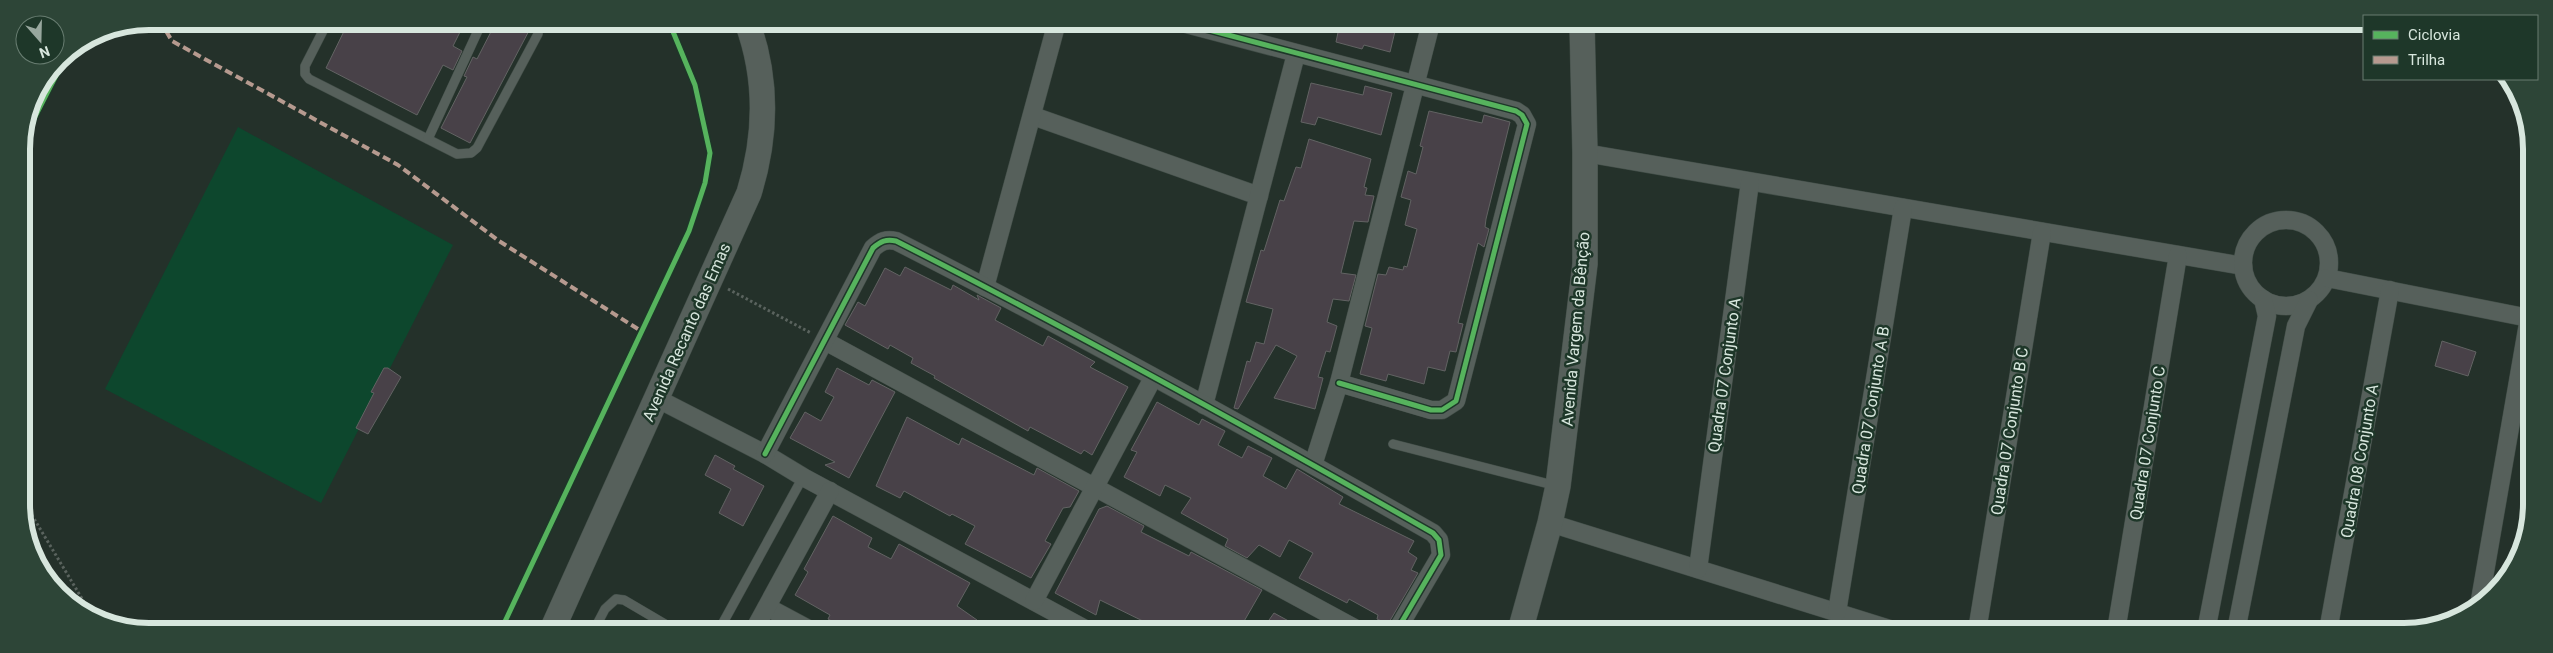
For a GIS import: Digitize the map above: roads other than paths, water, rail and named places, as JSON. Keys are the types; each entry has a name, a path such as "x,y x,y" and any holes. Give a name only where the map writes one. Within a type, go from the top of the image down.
{"main road":[{"name":"Avenida Recanto das Emas","path":"555,623 749,193 758,166 764,100 756,45 750,30"},
{"name":"Avenida Vargem da Bênção","path":"1522,623 1550,523 1558,486 1585,264 1582,30"}],"street":[{"path":"985,287 1056,30"},
{"path":"1209,30 1516,111 1522,115 1527,124 1458,391 1453,404 1442,410 1431,410 1339,383"},
{"path":"1313,465 1339,383 1429,30"},
{"path":"1204,405 1296,54"},
{"path":"1033,116 1259,196"},
{"path":"1585,153 2243,266"},
{"name":"Quadra 07 Conjunto A","path":"1698,569 1750,182"},
{"name":"Quadra 07 Conjunto A B","path":"1837,612 1904,208"},
{"path":"2238,623 2296,326 2309,300 2320,290 2327,278 2329,264 2324,244 2310,228 2298,222 2284,221 2270,224 2258,231 2249,242 2243,266 2248,283 2263,299 2282,306 2296,305 2309,300"},
{"name":"Quadra 07 Conjunto B C","path":"1977,623 2042,232"},
{"path":"765,454 873,248 880,242 896,241 1204,405 1433,533 1439,540 1441,555 1401,623"},
{"name":"Quadra 07 Conjunto C","path":"2117,623 2178,255"},
{"path":"2327,278 2523,317"},
{"name":"Quadra 08 Conjunto A","path":"2329,623 2390,290"},
{"path":"2208,623 2267,316 2263,299"},
{"path":"825,341 1097,486 1345,623"},
{"path":"2481,595 2523,353"},
{"path":"1034,601 1153,378"},
{"path":"656,398 765,454 803,477 1074,623"},
{"path":"758,623 830,491"},
{"path":"1550,523 1871,623"},
{"path":"767,606 797,623"}],"lane":[{"path":"324,30 305,66 305,74 309,79 458,154 471,153 477,148 538,34 538,30"},
{"path":"428,139 478,30"},
{"path":"1393,444 1558,486"},
{"path":"723,623 803,477"},
{"path":"598,623 605,609 616,599 624,600 663,623"}]}
